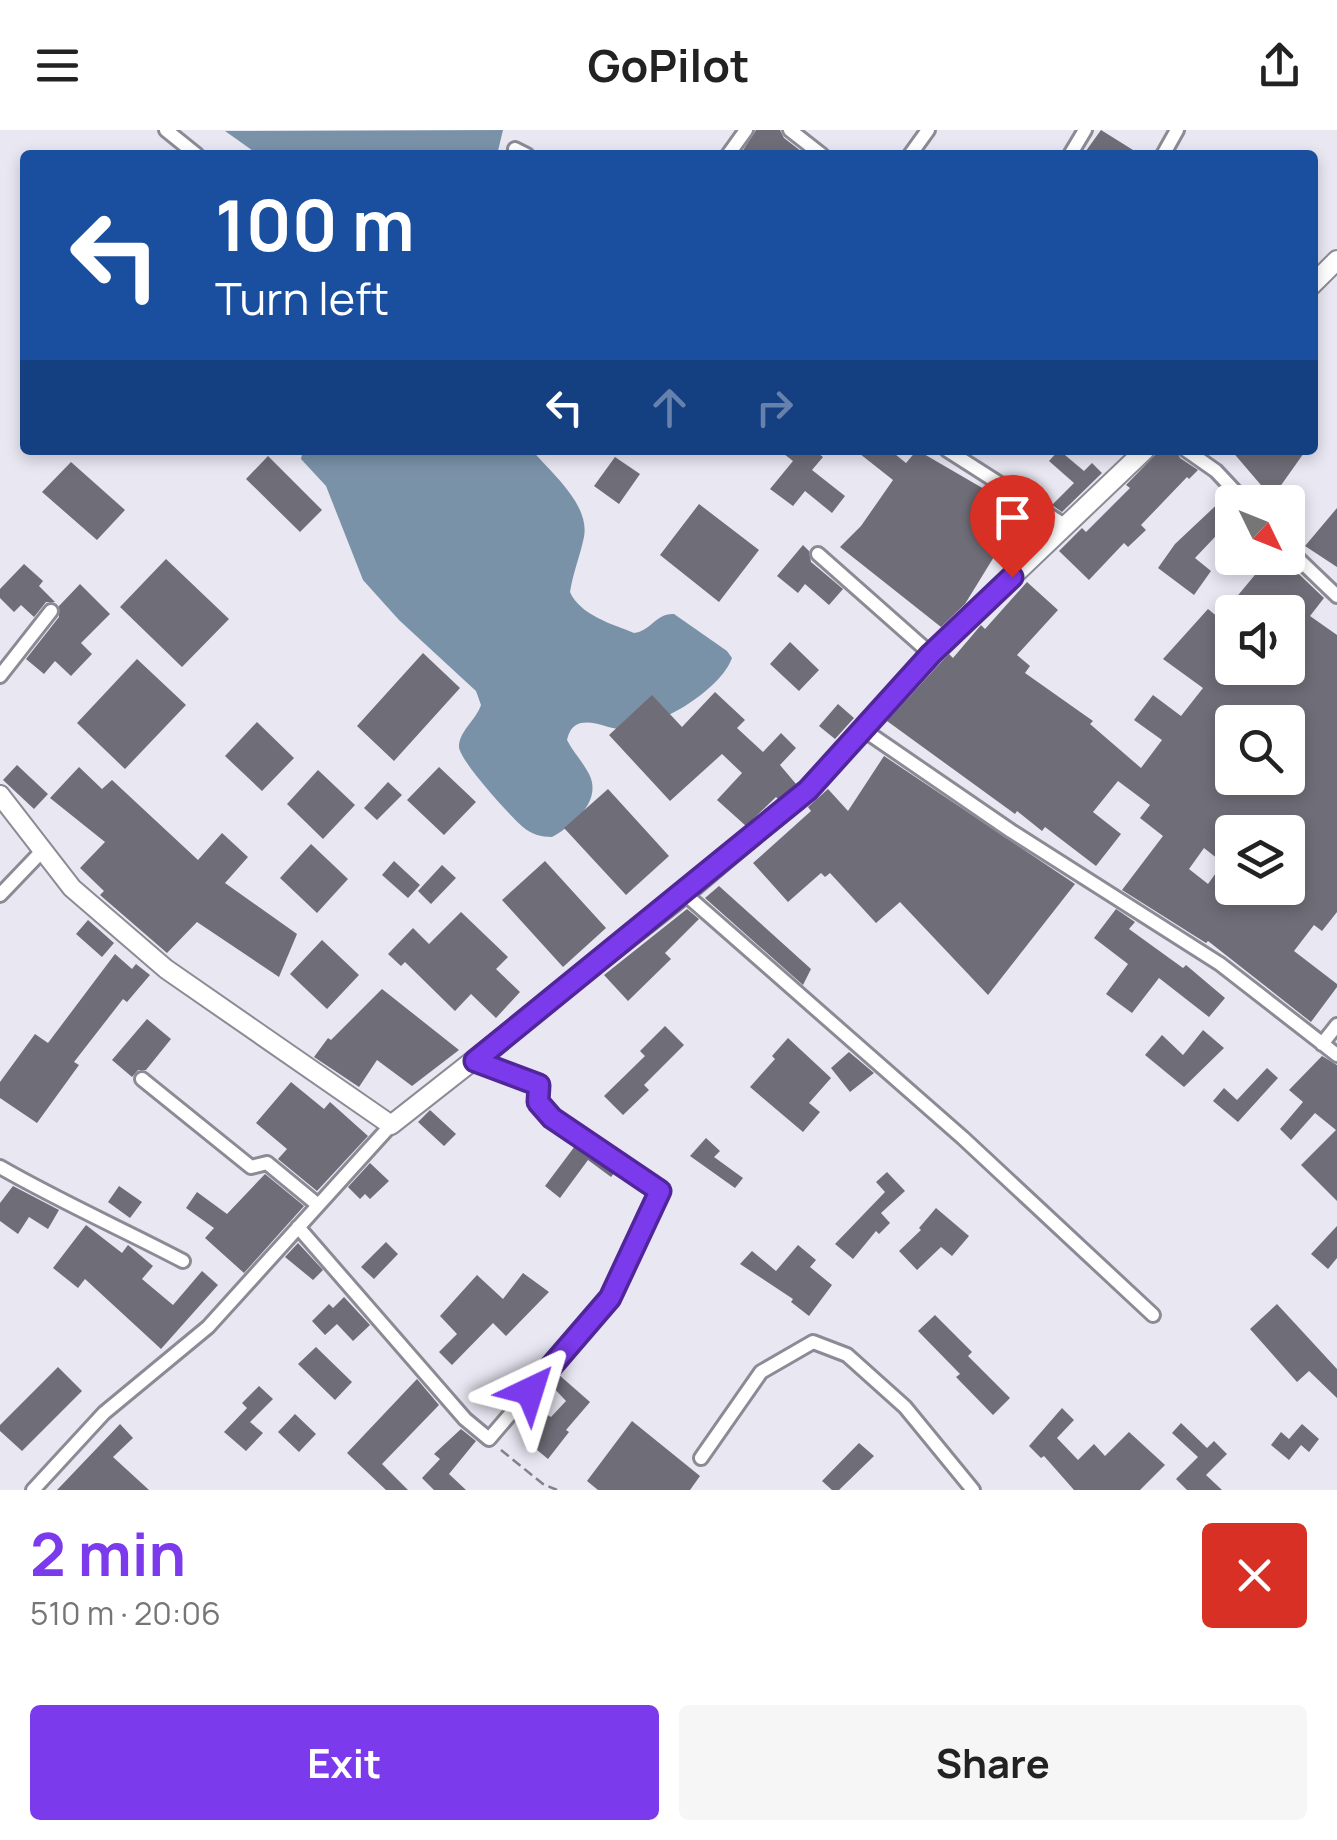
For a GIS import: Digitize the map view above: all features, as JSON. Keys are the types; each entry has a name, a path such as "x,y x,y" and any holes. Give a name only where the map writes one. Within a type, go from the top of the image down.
{"main road":[{"path":"1318,278 1337,260"},
{"path":"0,795 72,888 166,969 391,1125 685,894 808,790 931,654 1140,455"}],"street":[{"path":"166,130 190,150"},
{"path":"790,130 816,150"},
{"path":"955,455 1066,526"},
{"path":"1193,455 1229,485"},
{"path":"818,554 931,654"},
{"path":"1305,565 1337,596"},
{"path":"0,676 51,611"},
{"path":"861,728 1011,831 1220,964 1337,1055"},
{"path":"0,895 44,849"},
{"path":"685,894 963,1138 1153,1315"},
{"path":"1322,1044 1337,1025"},
{"path":"298,1227 465,1419 489,1439 610,1298 660,1191 552,1118 538,1102 539,1085 475,1061"},
{"path":"142,1079 251,1167 267,1163 318,1205"},
{"path":"33,1490 104,1413 208,1327 391,1125"},
{"path":"0,1167 183,1261"},
{"path":"701,1458 761,1372 813,1342 847,1354 890,1394 973,1490"}],"path":[{"path":"489,1439 543,1484 557,1490"}],"water":[{"path":"503,130 498,150 252,150 225,131"},
{"path":"302,455 536,455 581,513 584,537 570,592 581,607 634,633 674,614 732,658 715,683 701,695 651,723 616,729 586,722 573,727 567,740 589,774 589,803 552,837 533,833 497,801 459,747 481,705 476,691 399,620 363,580 326,486 301,459"}],"building":[{"path":"756,130 780,130 800,150 743,150"},
{"path":"1101,130 1133,150 1087,150"},
{"path":"785,455 823,457 812,470 845,496 832,513 805,491 793,506 770,489 793,461"},
{"path":"861,455 896,455 906,463 913,455 926,455 1046,525 1015,557 1000,547 965,604 941,627 840,547 861,526 893,480"},
{"path":"1054,455 1065,455 1084,471 1092,463 1102,473 1062,512 1052,505 1074,483 1049,461"},
{"path":"1155,455 1178,455 1198,470 1141,525 1146,530 1128,547 1124,543 1089,580 1059,551 1082,528 1086,532 1130,488 1126,485"},
{"path":"1235,455 1302,455 1281,485 1261,485"},
{"path":"268,456 322,510 300,532 246,479"},
{"path":"615,457 640,474 619,504 594,486"},
{"path":"71,462 125,510 97,540 42,492"},
{"path":"699,504 759,550 719,602 660,555"},
{"path":"1215,506 1215,537 1195,558 1211,571 1194,595 1158,568 1175,544"},
{"path":"1337,508 1337,567 1305,546"},
{"path":"803,545 811,562 843,589 829,605 805,584 798,593 777,576"},
{"path":"166,559 229,619 182,667 120,607"},
{"path":"24,564 43,581 39,586 55,602 46,602 34,617 21,605 14,612 0,598 0,589"},
{"path":"1255,575 1300,575 1324,598 1310,616 1337,635 1337,912 1322,931 1314,925 1294,951 1337,987 1311,1022 1208,941 1122,890 1163,836 1140,818 1150,805 1118,781 1093,812 1121,834 1096,866 1045,827 1042,831 1017,811 1015,814 887,721 949,654 953,658 981,625 985,629 1027,582 1058,610 1017,655 1030,666 1025,673 1093,721 1090,724 1141,768 1162,740 1134,720 1153,695 1181,716 1203,688 1163,659 1208,609 1215,615 1215,685 1305,685 1305,595 1238,595"},
{"path":"80,584 110,614 81,643 92,654 71,676 55,661 44,674 26,659 59,617 59,606"},
{"path":"790,642 819,670 799,691 770,664"},
{"path":"423,653 460,688 394,761 357,726"},
{"path":"137,659 186,705 125,769 77,723"},
{"path":"715,692 745,720 737,728 763,752 781,733 796,748 780,765 796,784 746,826 717,800 742,773 722,754 670,801 609,735 652,695 682,727"},
{"path":"838,704 854,718 835,739 819,726"},
{"path":"257,722 294,758 262,791 225,756"},
{"path":"884,756 1075,884 988,995 900,902 876,923 830,873 825,877 821,873 788,902 753,863 811,811 808,807 828,789 848,811"},
{"path":"17,765 48,794 34,809 3,780"},
{"path":"79,767 102,789 112,780 198,860 222,833 248,857 225,883 297,934 279,977 197,922 167,953 100,895 104,891 80,868 105,842 50,798"},
{"path":"439,767 476,802 444,835 407,800"},
{"path":"318,770 355,805 323,839 287,804"},
{"path":"388,782 402,795 377,820 364,808"},
{"path":"608,789 669,856 626,895 564,828"},
{"path":"311,844 348,879 317,913 280,878"},
{"path":"394,861 420,885 408,898 382,875"},
{"path":"545,861 606,928 563,967 502,900"},
{"path":"442,865 456,878 431,904 418,891"},
{"path":"719,886 811,969 803,985 705,898"},
{"path":"687,909 699,919 665,953 671,959 628,1001 604,975"},
{"path":"1116,909 1135,922 1129,929 1183,968 1186,965 1225,998 1209,1017 1159,978 1132,1013 1106,994 1128,964 1094,938"},
{"path":"461,912 508,957 496,969 520,992 496,1018 471,994 455,1011 405,962 401,966 388,954 413,928 429,944"},
{"path":"88,920 114,943 102,957 76,934"},
{"path":"322,940 359,975 327,1009 290,974"},
{"path":"115,954 132,969 136,964 150,975 127,1002 123,999 74,1062 79,1065 37,1123 0,1098 0,1082 35,1034 48,1043"},
{"path":"382,989 459,1050 412,1086 377,1060 359,1087 314,1057 328,1038 331,1040"},
{"path":"147,1019 171,1039 146,1070 138,1070 132,1077 112,1060"},
{"path":"665,1026 684,1045 644,1085 649,1090 623,1115 604,1096 645,1056 640,1051"},
{"path":"1203,1030 1224,1048 1184,1087 1145,1055 1162,1035 1183,1055"},
{"path":"788,1038 831,1078 809,1103 820,1112 803,1132 750,1087"},
{"path":"849,1052 874,1073 850,1092 831,1068"},
{"path":"1322,1056 1337,1065 1337,1201 1301,1165 1336,1130 1315,1113 1291,1140 1280,1129 1303,1102 1289,1090"},
{"path":"1267,1068 1278,1078 1238,1122 1213,1101 1224,1088 1237,1100"},
{"path":"291,1082 324,1109 330,1102 368,1136 317,1191 278,1159 287,1149 256,1123"},
{"path":"430,1110 456,1134 444,1146 418,1122"},
{"path":"706,1138 720,1151 714,1157 743,1178 735,1188 690,1156"},
{"path":"575,1146 615,1172 611,1177 588,1160 560,1198 545,1186"},
{"path":"370,1163 389,1181 370,1199 365,1194 360,1199 348,1187"},
{"path":"887,1172 905,1191 881,1213 890,1223 879,1234 876,1231 853,1259 835,1244 885,1192 876,1182"},
{"path":"265,1174 304,1206 244,1273 205,1238 214,1228 186,1208 197,1192 227,1214"},
{"path":"13,1186 59,1210 48,1229 29,1217 18,1234 0,1221 0,1203"},
{"path":"119,1186 142,1202 130,1218 108,1202"},
{"path":"936,1208 969,1236 952,1256 941,1247 917,1270 899,1251"},
{"path":"86,1225 122,1253 128,1245 153,1266 142,1279 173,1305 202,1271 218,1285 161,1349 85,1279 78,1288 53,1268"},
{"path":"1337,1226 1337,1258 1328,1269 1311,1254"},
{"path":"386,1242 398,1254 374,1279 361,1267"},
{"path":"298,1243 323,1270 313,1280 285,1257"},
{"path":"798,1245 816,1260 810,1267 832,1285 809,1316 791,1302 793,1299 740,1264 752,1251 776,1271"},
{"path":"523,1273 549,1292 506,1336 493,1323 452,1365 439,1352 457,1334 440,1316 477,1275 503,1299"},
{"path":"344,1297 370,1325 353,1341 337,1324 325,1335 312,1321 329,1304 333,1308"},
{"path":"1277,1304 1337,1369 1337,1398 1309,1371 1297,1382 1250,1329"},
{"path":"935,1315 972,1352 968,1356 1010,1398 993,1415 918,1331"},
{"path":"316,1347 352,1382 335,1400 298,1364"},
{"path":"58,1367 82,1391 22,1451 0,1431 0,1425"},
{"path":"558,1374 590,1402 548,1459 525,1440 546,1414 551,1417 566,1401 550,1384"},
{"path":"417,1379 439,1405 382,1464 408,1490 386,1490 347,1453"},
{"path":"259,1386 273,1399 250,1422 263,1433 246,1451 224,1432 247,1408 242,1403"},
{"path":"1062,1408 1074,1420 1057,1438 1078,1460 1094,1444 1105,1456 1129,1432 1165,1465 1140,1490 1074,1490 1044,1456 1041,1458 1029,1446"},
{"path":"295,1414 316,1434 299,1452 278,1432"},
{"path":"632,1421 700,1476 690,1490 598,1490 587,1481"},
{"path":"1181,1423 1207,1448 1214,1441 1227,1454 1206,1475 1222,1490 1187,1490 1176,1479 1198,1457 1172,1433"},
{"path":"120,1424 133,1438 113,1457 149,1490 57,1490"},
{"path":"1302,1424 1319,1439 1309,1452 1301,1445 1289,1460 1271,1445 1281,1432 1289,1439"},
{"path":"461,1429 476,1441 449,1474 466,1490 434,1490 422,1478 440,1459 434,1454"},
{"path":"859,1443 874,1456 839,1490 832,1490 822,1481"}],"route":[{"path":"530,1391 610,1298 660,1191 552,1118 538,1102 539,1085 475,1061 685,894 808,790 931,654 1012,577"}]}
